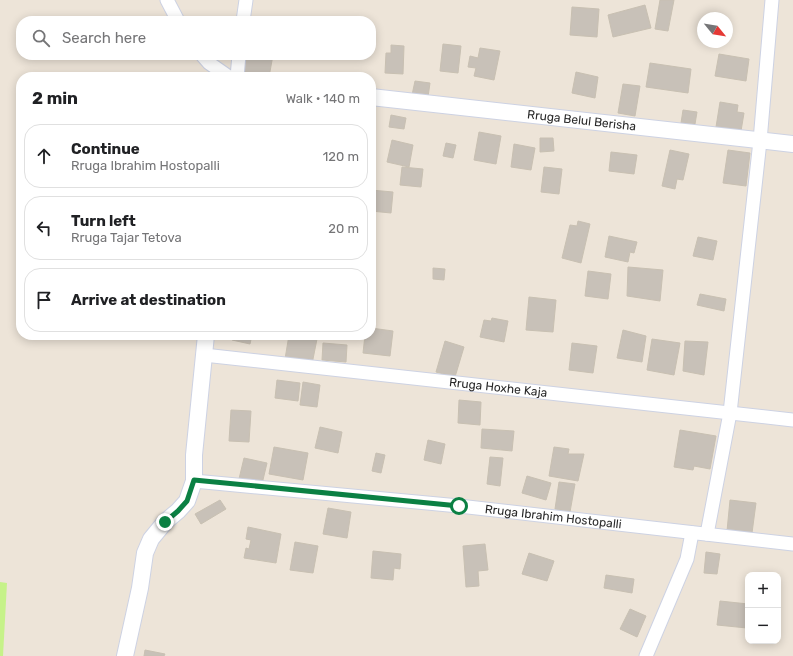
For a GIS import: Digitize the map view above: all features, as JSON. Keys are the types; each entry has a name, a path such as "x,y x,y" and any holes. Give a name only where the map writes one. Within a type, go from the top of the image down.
{"street":[{"path":"167,0 175,16"},
{"path":"244,16 246,0"},
{"path":"707,534 730,413 760,141 772,0"},
{"path":"206,60 222,72"},
{"path":"238,72 239,60"},
{"name":"Rruga Belul Berisha","path":"376,98 793,144"},
{"path":"125,656 140,588 145,553 151,540 165,522 187,501 194,480 194,454 206,340"},
{"name":"Rruga Hoxhe Kaja","path":"204,355 793,420"},
{"name":"Rruga Ibrahim Hostopalli","path":"194,480 459,506 793,544"},
{"path":"646,656 687,559 692,533"}],"green space":[{"path":"0,582 7,583 3,656 0,656"}],"building":[{"path":"660,0 674,0 668,31 655,29"},
{"path":"645,5 651,28 613,37 608,15"},
{"path":"572,7 599,9 597,37 570,35"},
{"path":"443,44 461,46 458,73 440,71"},
{"path":"391,45 404,46 403,74 385,73 386,53 391,53"},
{"path":"480,48 500,51 494,80 474,76 476,68 468,67 470,56 478,58"},
{"path":"719,54 749,59 746,81 715,76"},
{"path":"244,60 272,60 270,72 242,72"},
{"path":"650,63 691,69 688,93 646,87"},
{"path":"576,72 598,77 595,98 572,93"},
{"path":"415,81 430,83 428,97 412,95"},
{"path":"623,84 640,86 635,116 618,113"},
{"path":"720,102 738,105 737,112 744,113 741,131 716,127"},
{"path":"683,110 697,112 695,124 681,123"},
{"path":"391,115 406,118 404,129 389,127"},
{"path":"479,132 501,136 496,164 474,160"},
{"path":"540,138 553,138 554,151 540,152"},
{"path":"392,140 413,145 409,167 387,162"},
{"path":"446,143 456,145 453,158 443,156"},
{"path":"514,144 535,148 531,170 511,167"},
{"path":"670,150 689,154 683,180 677,179 675,189 662,186"},
{"path":"728,150 750,153 746,186 723,183"},
{"path":"611,152 637,155 634,174 609,171"},
{"path":"402,167 423,169 421,187 400,185"},
{"path":"544,167 562,169 559,194 541,192"},
{"path":"376,190 393,192 391,213 376,212"},
{"path":"578,221 590,224 581,263 562,258 570,225 577,226"},
{"path":"609,236 637,242 634,253 630,252 628,262 605,257"},
{"path":"698,237 717,241 713,260 693,256"},
{"path":"628,267 663,270 660,301 627,296"},
{"path":"433,268 445,269 444,280 433,279"},
{"path":"588,271 611,274 608,299 585,296"},
{"path":"700,294 726,299 724,311 697,305"},
{"path":"529,297 556,300 553,332 526,330"},
{"path":"492,318 508,321 504,342 480,337 484,320 491,321"},
{"path":"376,329 393,331 390,356 363,353 364,340 376,340"},
{"path":"623,330 646,336 642,362 617,358"},
{"path":"652,339 680,343 674,375 647,370"},
{"path":"232,340 251,340 250,344"},
{"path":"288,340 317,340 312,364 285,359"},
{"path":"445,341 464,347 455,377 436,372"},
{"path":"685,341 708,342 704,375 683,371"},
{"path":"323,343 347,345 346,362 322,360"},
{"path":"572,343 597,346 593,373 569,370"},
{"path":"277,380 300,383 298,401 275,398"},
{"path":"303,382 320,385 317,407 300,405"},
{"path":"459,400 481,402 480,425 458,423"},
{"path":"231,410 251,411 249,442 229,441"},
{"path":"320,427 342,432 338,453 315,448"},
{"path":"482,429 514,431 512,451 481,448"},
{"path":"680,430 716,436 710,469 694,466 693,470 674,467"},
{"path":"428,440 445,444 441,464 424,460"},
{"path":"274,447 308,453 303,480 269,474"},
{"path":"554,447 569,449 568,454 584,454 578,481 549,476"},
{"path":"376,453 385,455 381,473 372,471"},
{"path":"490,457 503,458 500,486 487,484"},
{"path":"244,458 267,463 262,484 239,479"},
{"path":"527,476 551,483 546,500 522,493"},
{"path":"559,482 575,484 570,512 555,509"},
{"path":"220,500 226,509 201,524 195,514"},
{"path":"730,500 756,503 752,533 727,531"},
{"path":"328,508 351,512 347,538 323,534"},
{"path":"248,527 281,534 276,563 244,558 246,548 249,549 251,540 246,539"},
{"path":"295,542 318,546 313,573 290,570"},
{"path":"485,544 488,570 478,571 479,586 466,587 463,546"},
{"path":"373,551 401,554 400,569 394,568 393,580 371,578"},
{"path":"706,552 720,554 717,574 704,573"},
{"path":"529,553 554,561 547,581 522,574"},
{"path":"606,575 634,579 632,593 604,588"},
{"path":"720,601 745,604 745,628 717,625"},
{"path":"630,609 646,616 637,637 620,629"},
{"path":"145,650 165,654 164,656 144,656"}],"route":[{"path":"165,522 187,501 194,480 459,506"}]}
